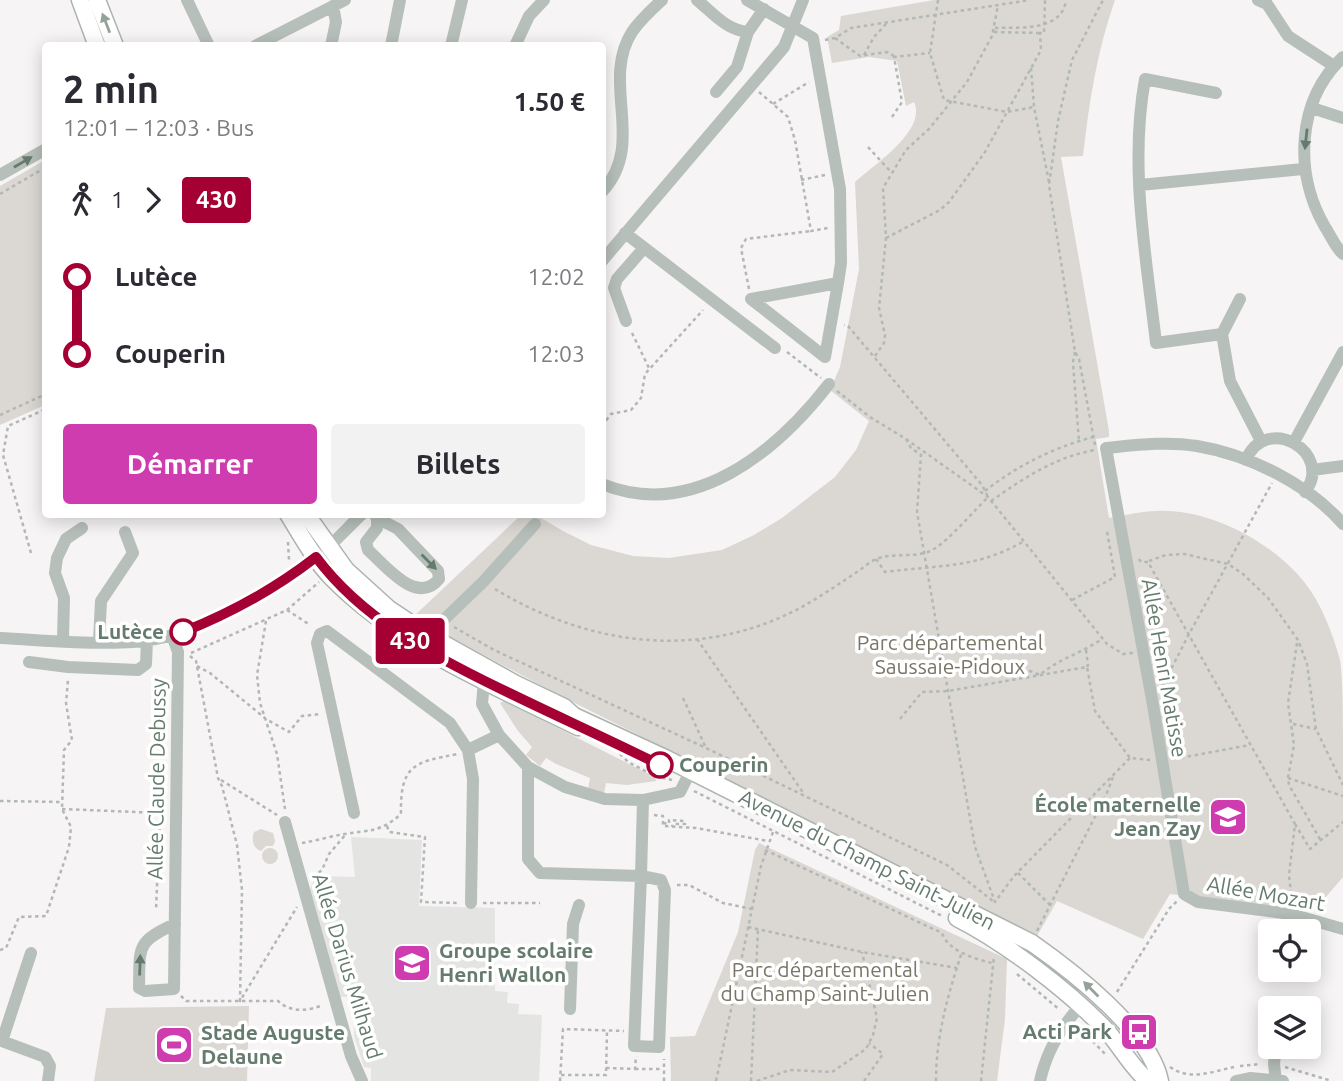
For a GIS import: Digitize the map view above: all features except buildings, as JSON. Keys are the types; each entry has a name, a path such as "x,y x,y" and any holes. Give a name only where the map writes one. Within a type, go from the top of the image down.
{"main road":[{"path":"80,0 96,42"},
{"path":"97,0 113,42"},
{"name":"Avenue du Champ Saint-Julien","path":"291,518 329,575 396,632 436,657 564,707 574,716 665,758 1032,943 1076,974 1135,1035 1157,1068 1160,1081"},
{"name":"Avenue du Champ Saint-Julien","path":"309,518 346,570 390,609 492,678 977,928 1081,1005 1109,1033 1148,1081"},
{"path":"665,758 682,771 686,780"}],"street":[{"path":"187,0 207,42"},
{"path":"392,42 400,0"},
{"path":"452,42 462,0"},
{"path":"517,42 529,16 544,0"},
{"path":"606,185 619,165 624,145 620,64 631,33 662,0"},
{"path":"697,0 730,28 748,32"},
{"path":"747,0 793,25 813,38 815,43 837,173 841,226 841,263 825,357 751,299"},
{"path":"606,256 784,47 803,0"},
{"path":"1258,0 1267,4 1288,36 1338,61 1316,93 1306,130 1303,169 1314,208 1343,254"},
{"path":"270,42 330,4 336,22 332,42"},
{"path":"716,92 737,67 748,32 764,9"},
{"path":"1216,93 1145,79 1137,149 1156,342 1222,334"},
{"path":"1312,108 1343,118"},
{"path":"0,176 42,151"},
{"path":"1140,185 1303,169"},
{"path":"625,233 775,348"},
{"path":"626,321 614,288 617,279 644,248"},
{"path":"751,299 838,283"},
{"path":"1240,299 1222,334 1230,381 1261,441"},
{"path":"1294,442 1343,352"},
{"path":"606,485 626,492 660,495 686,492 709,484 745,464 779,439 808,411 829,384"},
{"path":"1246,460 1252,448 1261,441 1275,438 1294,442 1308,456 1312,470 1305,492"},
{"path":"1100,449 1146,443 1198,446 1246,460 1277,474 1305,492 1343,524"},
{"name":"Allée Henri Matisse","path":"1100,449 1153,705 1184,894"},
{"path":"1312,470 1343,466"},
{"path":"0,638 99,641 146,640 172,635 211,621 241,606 296,573 330,546 358,518"},
{"path":"376,518 377,528 366,542 368,550 411,586 421,590 430,588 439,579 438,570 398,529 379,518"},
{"path":"428,635 483,582 535,524"},
{"path":"63,640 64,598 55,565 66,539 82,527"},
{"path":"99,641 101,601 133,553 125,532"},
{"path":"354,813 317,643 323,632 450,723 468,750 473,779 471,903"},
{"name":"Allée Claude Debussy","path":"172,635 177,649 174,989"},
{"path":"29,662 68,667 142,669 145,664 146,640"},
{"path":"492,678 482,704 499,735 528,767 565,787 605,799 643,800 680,792 686,780"},
{"path":"468,750 499,735"},
{"path":"528,767 528,859 540,873 641,876 661,880 664,885 659,1047 635,1046 635,1031 641,876 643,800"},
{"name":"Allée Darius Milhaud","path":"285,822 334,1000 351,1056 362,1081"},
{"name":"Allée Mozart","path":"1184,894 1198,902 1291,914 1343,929"},
{"path":"570,1009 573,924 579,905"},
{"path":"174,924 152,934 140,947 139,988 145,991 174,989"},
{"path":"31,953 2,1041 45,1057 50,1066 48,1081"},
{"path":"1040,1081 1043,1065 1070,1018 1081,1005"},
{"path":"1236,1081 1278,1081 1275,1059"}],"path":[{"path":"938,0 930,53 944,100 1007,112 1034,107"},
{"path":"815,43 835,37 850,28 1030,0"},
{"path":"994,30 1044,33 1045,0"},
{"path":"994,30 1051,22 1060,15 1066,0"},
{"path":"1049,185 1058,121 1072,60 1103,0"},
{"path":"874,357 884,343 885,335 879,308 886,239 883,188 906,150 929,129 967,82 994,30 998,5"},
{"path":"864,55 887,22"},
{"path":"886,239 940,210 949,202 985,152 1041,50 1040,33"},
{"path":"835,37 860,56 887,52 894,57 930,53"},
{"path":"892,117 902,102 894,57"},
{"path":"1031,68 1034,107 1075,352 1073,362 1079,442"},
{"path":"773,104 821,76"},
{"path":"751,85 788,117 795,140 811,231"},
{"path":"868,147 891,172"},
{"path":"0,194 42,169"},
{"path":"801,180 837,173"},
{"path":"751,299 741,248 746,239 841,226"},
{"path":"606,421 611,414 631,410 641,398 645,374 711,301"},
{"path":"626,321 649,369"},
{"path":"833,322 848,326 1102,638 1123,654 1143,653"},
{"path":"775,348 782,348 870,417 988,497"},
{"path":"991,501 1020,480 1046,466 1080,453 1100,449 1093,438 1079,359 1075,352"},
{"path":"0,415 42,396"},
{"path":"31,553 3,451 8,426 42,411"},
{"path":"985,491 1024,463 1093,438"},
{"path":"906,439 911,448 921,455 917,512 975,847 995,902"},
{"path":"1153,705 1277,474"},
{"path":"483,582 543,614 593,632 638,641 696,639 744,629 797,609 876,559 934,550 988,497"},
{"path":"1072,600 1115,577 1105,520"},
{"path":"876,559 885,572 927,566 945,568 981,561 1024,541"},
{"path":"1135,552 1142,562 1173,554 1195,555 1228,564 1268,598 1297,640 1307,664 1316,729 1343,785"},
{"path":"1148,562 1310,849 1343,822"},
{"path":"240,1001 241,879 233,825 218,778 196,661 188,655 287,610 324,578 310,579"},
{"path":"287,610 323,632"},
{"path":"442,620 494,650 706,748 947,865 995,902"},
{"path":"218,778 251,797 285,822 277,754 260,703 257,675 267,621"},
{"path":"1040,675 1051,666 1086,650 1102,638"},
{"path":"696,639 805,797"},
{"path":"1297,640 1288,703 1294,745 1288,778 1289,785 1321,841"},
{"path":"1086,650 1095,711 1130,758 1161,762 1250,745"},
{"path":"197,666 210,673 265,719 289,732 302,716 332,713"},
{"path":"0,950 6,948 19,917 46,916 69,847 71,827 62,809 65,750 72,740 66,703 68,667"},
{"path":"900,719 922,692 948,691 1087,667"},
{"path":"945,672 1030,671 1040,675"},
{"path":"683,698 706,748"},
{"path":"1293,724 1316,729"},
{"path":"292,845 387,826 401,814 401,792 405,775 425,760 468,750"},
{"path":"995,902 1017,873 1130,758"},
{"path":"1034,937 1114,775"},
{"path":"1288,778 1343,796"},
{"path":"0,807 1,801 63,802"},
{"path":"62,809 160,813 156,910"},
{"path":"643,815 663,816 663,826 696,828 768,842"},
{"path":"663,823 669,824 669,820 685,821 685,824 673,824 672,827"},
{"path":"1291,914 1289,875 1295,824"},
{"path":"387,826 389,832 425,837 421,902 540,903"},
{"path":"716,1081 765,850 776,826"},
{"path":"240,1001 312,878 322,870 329,854 346,834"},
{"path":"765,850 942,933 945,942 962,952 992,963"},
{"path":"1017,873 1050,905"},
{"path":"664,885 690,885 723,903 752,909"},
{"path":"1108,1006 1169,909 1184,894"},
{"path":"748,927 862,952 957,968"},
{"path":"751,1081 758,929"},
{"path":"982,1081 992,963 996,951"},
{"path":"757,1081 790,1070 832,1072 862,1053 869,1043 877,1018 862,952"},
{"path":"936,1081 944,1007 962,952"},
{"path":"1012,965 1016,973 1070,1018 1105,1053"},
{"path":"174,989 186,1001 278,1001 286,1008 310,1010 334,1000"},
{"path":"560,1081 564,1029 635,1031"},
{"path":"561,1075 606,1075 607,1031"},
{"path":"864,1081 883,1054 869,1043"},
{"path":"659,1047 665,1054 664,1081"},
{"path":"635,1069 636,1063"},
{"path":"607,1068 664,1069"},
{"path":"581,1075 581,1081"}],"shaded area":[{"name":"Groupe scolaire Henri Wallon","path":"351,837 422,840 419,906 495,908 495,991 508,992 507,1003 519,1004 518,1014 542,1015 539,1081 371,1081 371,1068 364,1067 354,1036 355,997 338,997 309,891 319,876 355,877"}],"green space":[{"name":"Parc départemental Saussaie-Pidoux","path":"934,0 1115,0 1095,77 1083,156 1061,157 1109,431 1109,437 1096,439 1109,518 1167,511 1205,517 1224,524 1261,543 1277,555 1305,583 1321,609 1337,650 1342,677 1343,877 1313,912 1170,894 1143,939 1057,901 1037,936 555,693 413,617 518,518 541,518 591,545 633,556 669,558 722,550 782,518 835,477 856,450 869,421 830,390 840,367 859,269 855,182 907,135 916,113 914,102 906,106 897,61 869,57 832,63 827,37 839,30 841,16"},
{"path":"42,162 42,406 0,425 0,186"},
{"path":"504,701 655,777 656,781 627,785 606,783 604,793 588,789 590,778 546,758 540,766 526,755 532,747 500,703"},
{"path":"261,829 273,833 275,841 273,846 266,846 261,851 254,846 253,838 254,832"},
{"name":"Parc départemental du Champ Saint-Julien","path":"759,843 1007,959 1005,1019 997,1081 671,1081 670,1037 695,1036 738,932 755,850"},
{"path":"270,848 276,850 276,862 270,864 264,862 262,856 264,850"},
{"name":"Stade Auguste Delaune","path":"249,1006 247,1081 94,1081 106,1008"}],"bus line":[{"name":"430","path":"183,632 241,606 296,573 316,557 329,575 396,632 436,657 660,765"}],"place":[{"name":"Lutèce","path":"183,632"},
{"name":"Couperin","path":"660,765"},
{"name":"École maternelle Jean Zay","path":"1228,817"},
{"name":"Groupe scolaire Henri Wallon","path":"412,963"},
{"name":"Acti Park","path":"1139,1032"},
{"name":"Stade Auguste Delaune","path":"174,1045"}]}
